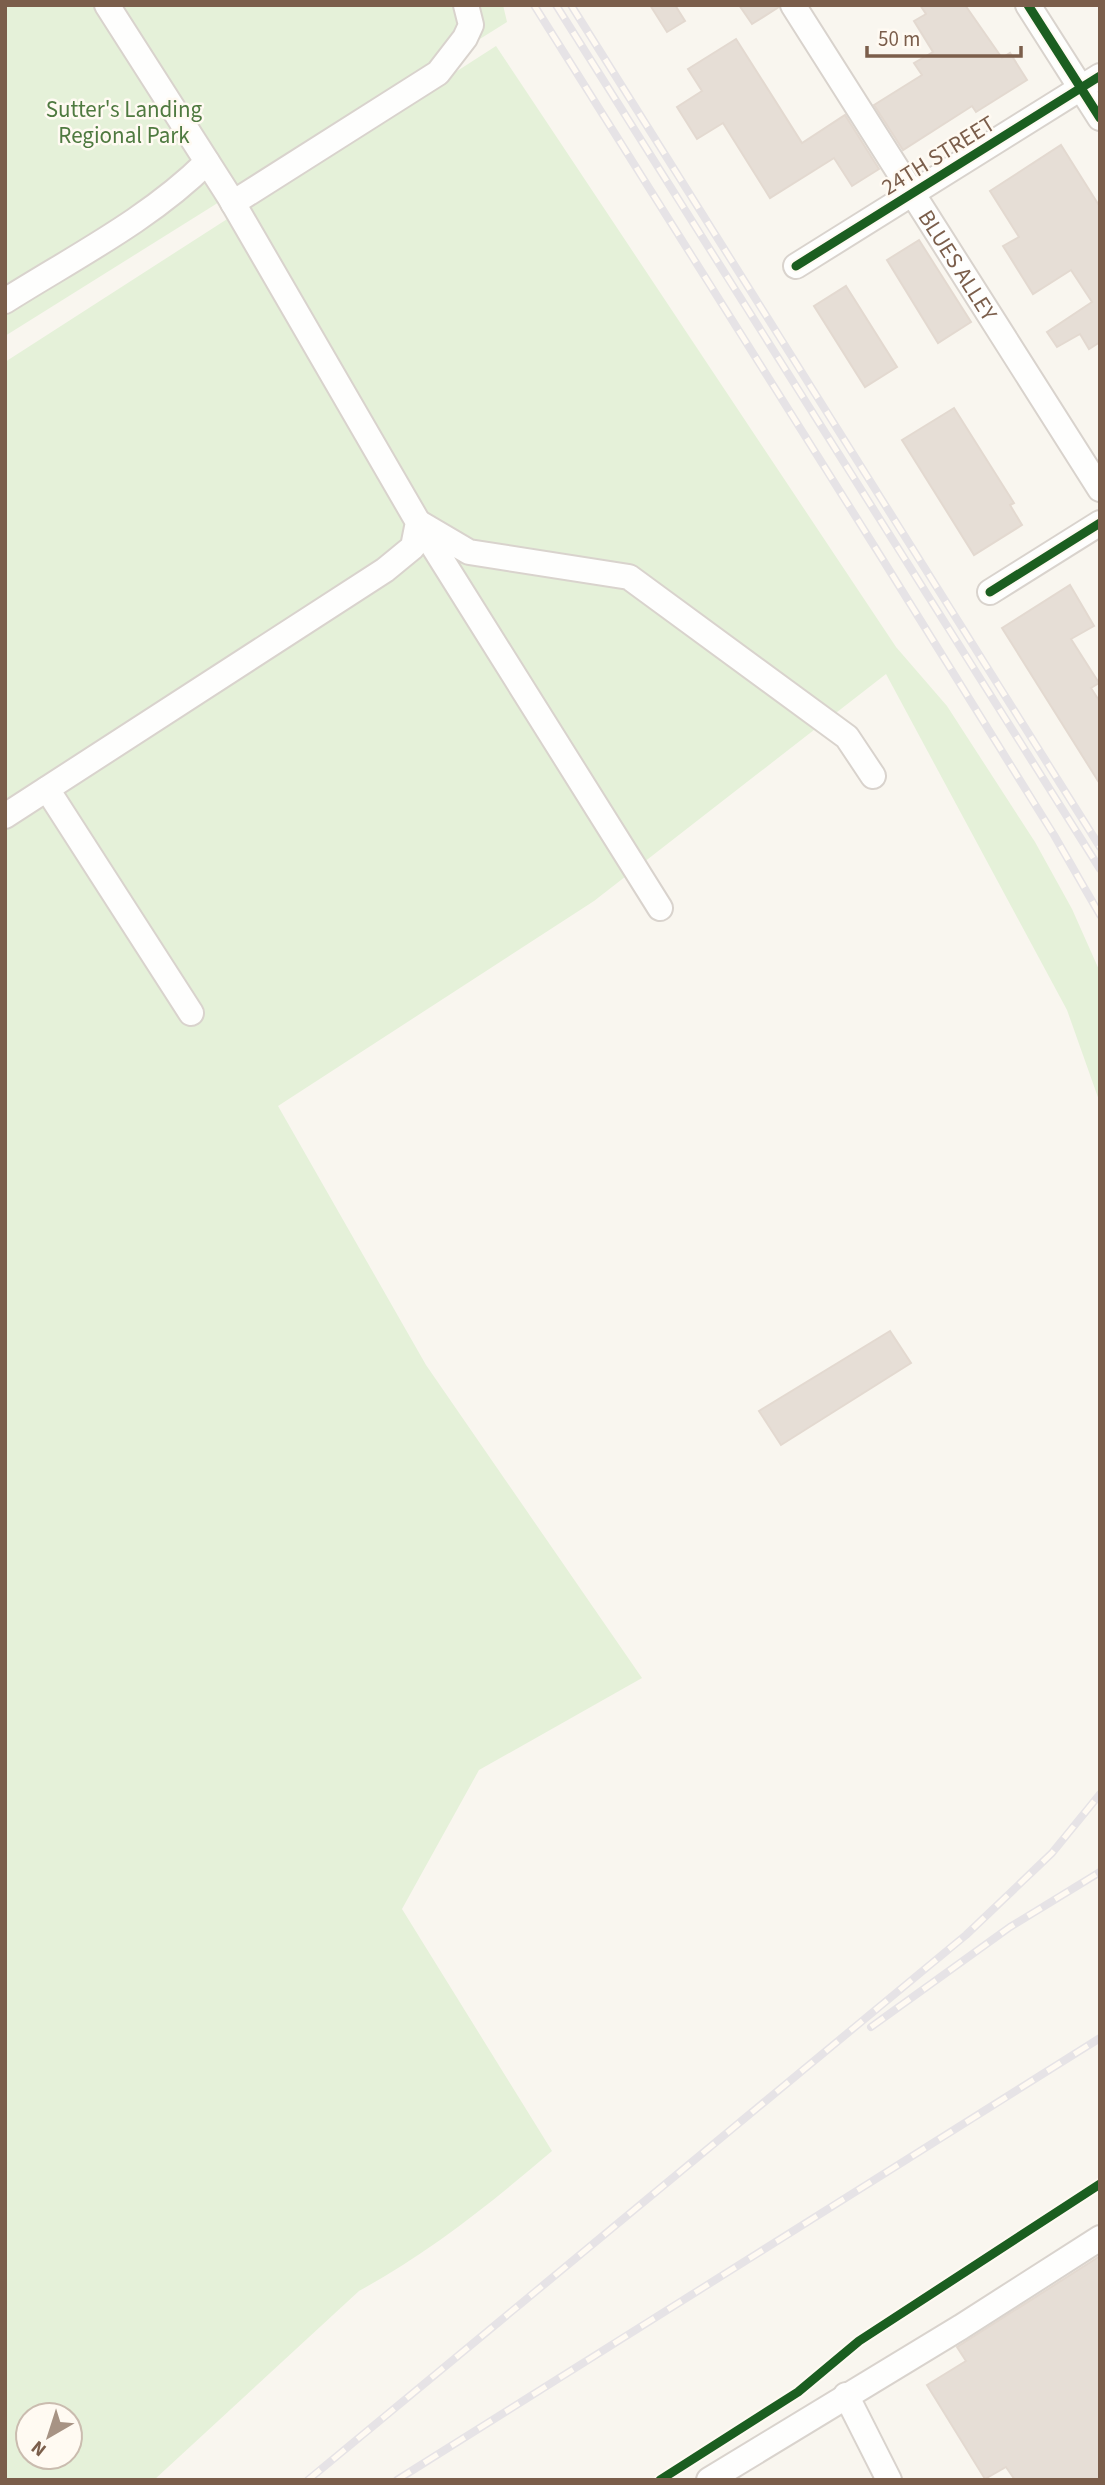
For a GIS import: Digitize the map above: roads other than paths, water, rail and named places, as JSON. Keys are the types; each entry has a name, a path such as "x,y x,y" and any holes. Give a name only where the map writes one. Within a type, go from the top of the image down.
{"street":[{"path":"107,5 233,204 418,522 660,908"},
{"path":"233,204 438,73 465,38 471,25 466,5"},
{"name":"BLUES ALLEY","path":"793,5 820,56 912,193 1100,489"},
{"path":"1028,5 1090,82 1100,118"},
{"name":"24TH STREET","path":"796,266 1090,82"},
{"path":"5,301 154,206 184,185 207,162"},
{"path":"418,522 469,552 629,578 847,737 873,776"},
{"path":"5,816 386,570 413,547 418,522"},
{"path":"990,592 1100,523"},
{"path":"47,789 191,1013"},
{"path":"709,2480 961,2327 1100,2238"},
{"path":"846,2395 889,2480"}],"railway":[{"path":"534,5 883,560 1054,835 1100,915"},
{"path":"556,5 1100,869"},
{"path":"571,5 1100,847"},
{"path":"308,2480 966,1935 1052,1853 1100,1794"},
{"path":"871,2027 1010,1927 1100,1872"},
{"path":"397,2480 1100,2038"}],"park label":[{"name":"Sutter's Landing Regional Park","path":"124,122"}]}
